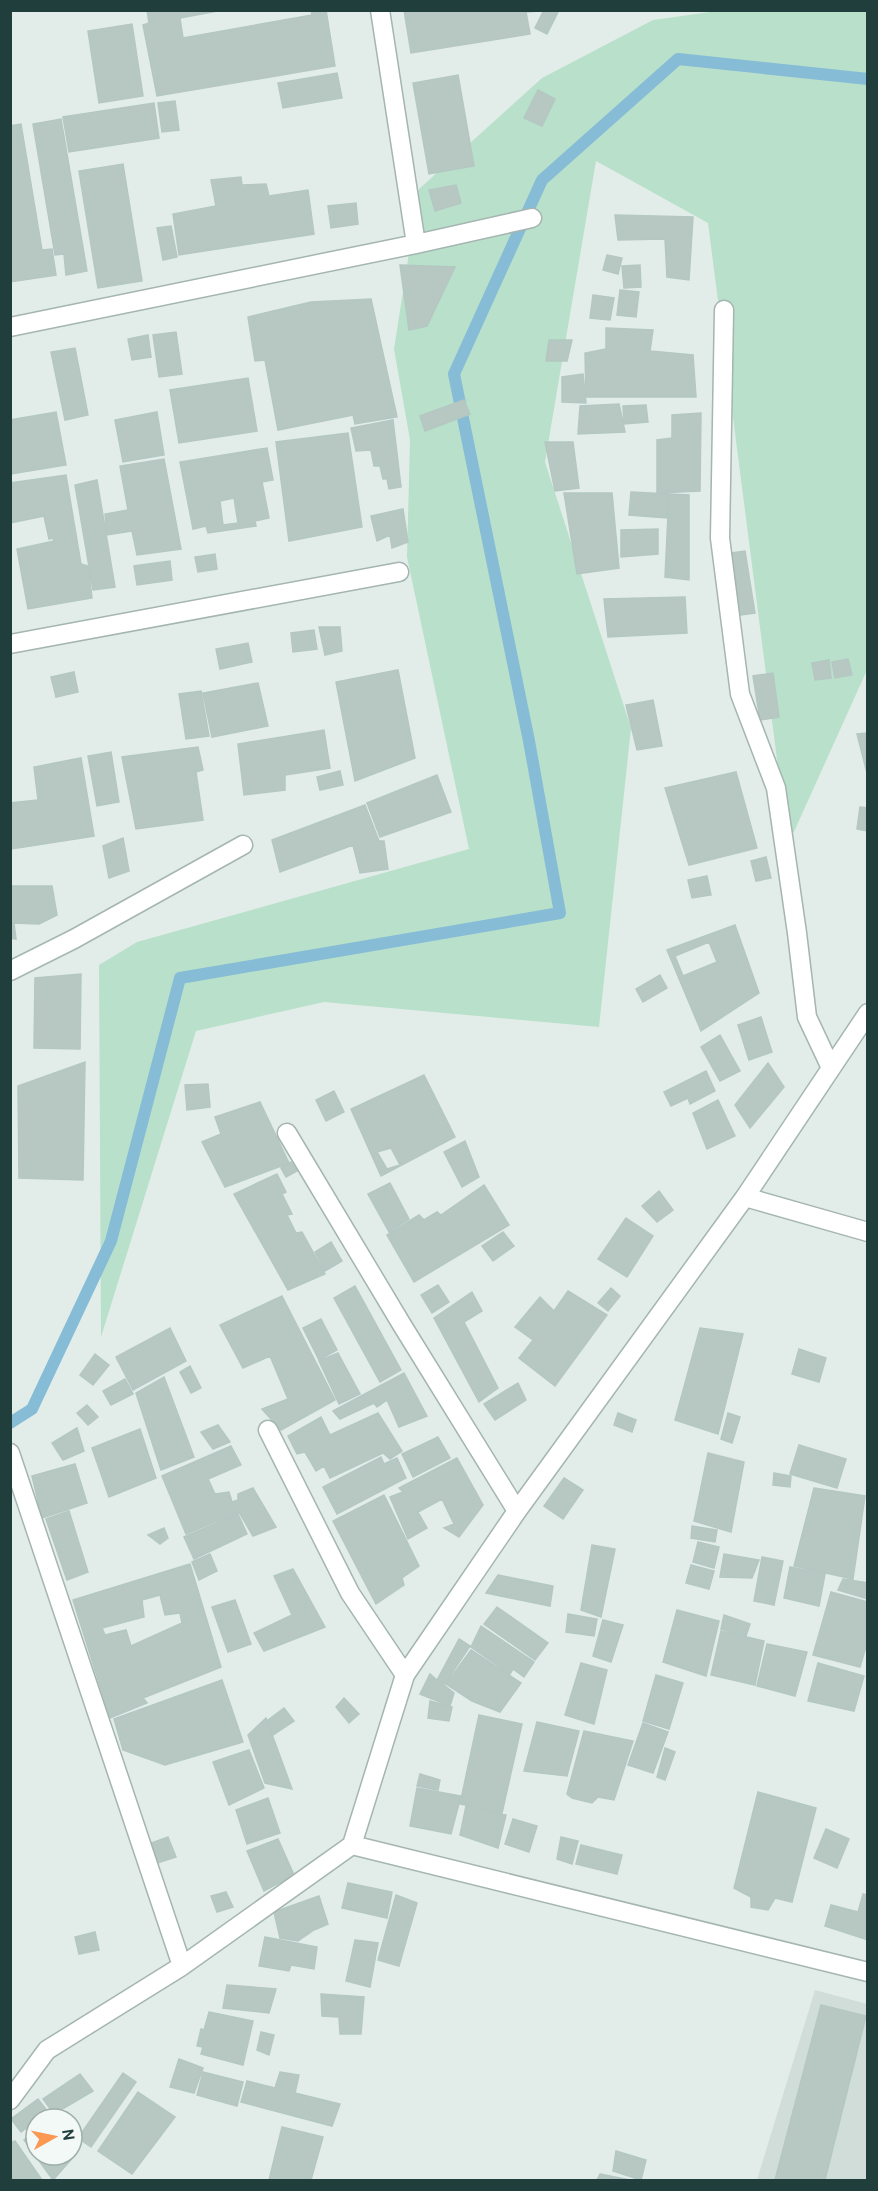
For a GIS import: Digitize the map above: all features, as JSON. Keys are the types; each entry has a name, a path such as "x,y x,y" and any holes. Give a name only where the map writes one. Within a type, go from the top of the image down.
{"street":[{"path":"380,10 416,244"},
{"path":"10,327 532,219"},
{"path":"724,310 720,538 740,694 776,788 807,1017 831,1068"},
{"path":"10,644 399,572"},
{"path":"10,971 74,939 243,845"},
{"path":"10,2100 47,2050 182,1966 352,1845 405,1675 517,1512 745,1197 867,1013"},
{"path":"287,1133 517,1512"},
{"path":"745,1197 867,1232"},
{"path":"268,1430 350,1593 405,1675"},
{"path":"10,1453 182,1966"},
{"path":"352,1845 867,1972"}],"shaded area":[{"path":"815,1990 867,2004 867,2180 757,2180"}],"green space":[{"path":"725,10 867,11 867,670 788,845 708,223 596,161 545,462 631,728 599,1027 324,1002 196,1031 101,1337 99,965 137,942 469,849 407,557 410,440 394,349 419,189 542,78 653,20"}],"building":[{"path":"147,10 223,10 180,18 183,38 312,15 311,10 326,10 335,66 157,96 143,25 149,23"},
{"path":"404,10 539,11 526,12 530,34 411,53"},
{"path":"544,10 559,10 547,34 535,28"},
{"path":"132,24 143,96 99,103 88,31"},
{"path":"337,73 342,98 283,108 278,83"},
{"path":"458,75 474,166 429,174 413,83"},
{"path":"538,90 555,99 542,126 524,118"},
{"path":"175,101 179,130 162,132 158,103"},
{"path":"154,103 159,138 69,152 63,117"},
{"path":"61,119 87,271 66,275 64,254 55,255 33,124"},
{"path":"21,124 42,250 52,249 56,275 10,282 10,126"},
{"path":"123,164 142,281 98,288 79,171"},
{"path":"241,177 242,185 266,184 269,196 308,190 314,234 179,255 173,214 216,206 211,180"},
{"path":"456,185 461,203 435,211 429,190"},
{"path":"356,203 358,224 331,228 328,206"},
{"path":"615,215 693,217 689,280 667,277 665,239 618,240"},
{"path":"171,226 177,257 163,260 157,228"},
{"path":"607,255 622,258 618,274 603,270"},
{"path":"400,265 455,267 427,326 409,330"},
{"path":"640,265 641,287 624,288 622,266"},
{"path":"620,290 639,292 636,317 617,315"},
{"path":"593,295 614,298 610,320 590,318"},
{"path":"371,299 397,417 355,424 353,415 278,430 265,360 255,361 248,317 311,302"},
{"path":"606,328 653,330 650,351 693,355 696,397 586,397 585,353 606,349"},
{"path":"176,332 182,374 159,377 153,335"},
{"path":"148,335 151,357 132,360 128,339"},
{"path":"549,340 572,340 567,361 546,361"},
{"path":"75,348 88,415 65,420 51,352"},
{"path":"583,374 586,403 562,402 562,377"},
{"path":"248,378 257,431 179,443 170,390"},
{"path":"464,400 470,414 425,431 420,416"},
{"path":"619,404 625,432 578,434 580,406"},
{"path":"646,405 648,422 624,424 623,406"},
{"path":"56,412 66,465 10,474 10,420"},
{"path":"157,412 164,455 123,462 115,420"},
{"path":"701,413 700,491 657,493 657,440 672,438 672,415"},
{"path":"393,420 401,487 389,489 387,479 383,479 380,466 374,466 371,450 356,451 351,428"},
{"path":"348,433 362,527 289,541 276,442"},
{"path":"545,442 573,442 579,488 555,491"},
{"path":"267,448 273,480 262,482 269,518 255,521 256,526 208,533 206,526 193,529 180,462","holes":["234,498 238,523 223,525 220,501"]},
{"path":"164,459 181,549 137,555 132,531 107,535 105,514 128,510 120,466"},
{"path":"66,475 81,564 88,566 92,598 28,609 17,549 54,541 53,538 49,539 44,516 10,523 10,483"},
{"path":"97,480 115,587 93,590 75,485"},
{"path":"631,492 668,494 667,518 629,515"},
{"path":"564,493 612,493 619,568 577,574"},
{"path":"669,494 689,495 689,580 665,577"},
{"path":"403,509 408,542 392,548 390,535 377,541 371,516"},
{"path":"658,529 658,554 621,557 621,530"},
{"path":"745,551 755,613 733,616 724,554"},
{"path":"215,554 217,569 198,572 195,557"},
{"path":"170,561 172,580 137,585 134,566"},
{"path":"685,597 687,633 608,637 604,599"},
{"path":"319,627 340,627 342,651 325,655"},
{"path":"314,630 317,649 293,652 291,633"},
{"path":"248,643 252,662 220,669 216,649"},
{"path":"848,659 852,675 835,678 832,662"},
{"path":"829,660 831,678 815,680 812,663"},
{"path":"398,670 415,758 355,781 336,682"},
{"path":"74,672 78,692 56,697 51,677"},
{"path":"773,673 779,717 760,720 753,676"},
{"path":"258,683 268,726 212,737 203,693"},
{"path":"201,691 209,736 186,739 179,694"},
{"path":"653,700 662,746 637,750 626,705"},
{"path":"324,730 330,768 285,775 285,790 244,795 238,744"},
{"path":"868,733 868,777 857,734"},
{"path":"198,747 203,770 196,772 203,820 136,829 122,757"},
{"path":"111,752 119,802 97,806 88,756"},
{"path":"81,758 94,836 10,849 10,803 38,800 34,767"},
{"path":"340,771 343,785 320,790 317,777"},
{"path":"736,772 757,848 689,865 665,788"},
{"path":"437,775 451,812 380,837 367,803"},
{"path":"365,805 379,841 384,841 388,869 360,873 353,845 280,872 272,840"},
{"path":"860,807 868,808 868,831 857,829"},
{"path":"123,838 129,871 109,878 103,846"},
{"path":"766,857 771,878 756,881 751,861"},
{"path":"707,876 711,895 692,898 688,880"},
{"path":"10,886 52,886 57,915 39,924 14,923 16,939 10,938"},
{"path":"735,925 759,993 701,1031 667,950","holes":["709,942 717,962 683,976 675,956"]},
{"path":"81,974 80,1049 34,1048 35,978"},
{"path":"660,975 667,988 643,1002 636,989"},
{"path":"761,1017 772,1052 749,1060 738,1025"},
{"path":"720,1035 740,1071 720,1081 701,1047"},
{"path":"85,1062 83,1180 19,1178 18,1086"},
{"path":"768,1063 784,1087 750,1128 735,1105"},
{"path":"706,1071 715,1091 690,1104 688,1098 671,1106 664,1092"},
{"path":"424,1075 455,1137 381,1176 351,1109","holes":["391,1148 400,1165 387,1169 377,1152"]},
{"path":"208,1084 210,1107 187,1110 185,1085"},
{"path":"334,1091 344,1112 326,1121 316,1100"},
{"path":"718,1100 735,1136 707,1149 693,1113"},
{"path":"260,1102 289,1163 225,1187 202,1142 221,1134 215,1117"},
{"path":"465,1141 479,1177 462,1187 444,1152"},
{"path":"291,1162 297,1171 286,1177 281,1168"},
{"path":"277,1174 286,1192 282,1194 292,1214 287,1215 296,1233 302,1232 325,1274 288,1290 234,1194"},
{"path":"390,1183 409,1219 389,1232 368,1194"},
{"path":"484,1185 509,1225 414,1282 387,1235 419,1215 424,1220 437,1212 441,1215"},
{"path":"659,1191 673,1210 657,1222 642,1206"},
{"path":"626,1218 653,1236 627,1277 598,1259"},
{"path":"503,1232 514,1246 493,1261 482,1246"},
{"path":"331,1242 342,1261 325,1271 315,1252"},
{"path":"438,1285 449,1302 432,1313 421,1295"},
{"path":"355,1286 401,1370 380,1382 334,1298"},
{"path":"611,1288 620,1296 608,1311 598,1303"},
{"path":"568,1291 607,1315 555,1386 519,1358 533,1340 515,1327 540,1297 554,1311"},
{"path":"472,1292 482,1311 464,1322 498,1388 479,1402 434,1318"},
{"path":"282,1296 335,1400 281,1430 262,1409 288,1399 270,1356 243,1368 220,1325"},
{"path":"321,1319 337,1350 319,1360 303,1328"},
{"path":"170,1328 186,1361 133,1390 116,1357"},
{"path":"700,1328 743,1334 718,1434 675,1420"},
{"path":"799,1349 826,1358 819,1382 792,1374"},
{"path":"338,1353 360,1394 339,1404 319,1361"},
{"path":"95,1354 109,1365 93,1385 80,1375"},
{"path":"190,1366 201,1388 191,1393 180,1372"},
{"path":"404,1373 427,1416 399,1427 387,1400 377,1407 374,1403 340,1419 333,1411"},
{"path":"164,1377 194,1457 161,1470 136,1393"},
{"path":"125,1379 133,1394 111,1405 103,1391"},
{"path":"518,1383 526,1400 495,1420 484,1404"},
{"path":"87,1405 98,1417 88,1425 77,1413"},
{"path":"378,1413 402,1451 390,1459 383,1453 330,1478 324,1466 316,1471 305,1452 297,1454 288,1436 321,1417 330,1435"},
{"path":"618,1413 636,1420 632,1432 614,1425"},
{"path":"728,1413 740,1417 732,1443 721,1439"},
{"path":"218,1425 230,1442 213,1449 201,1432"},
{"path":"77,1428 84,1451 63,1460 52,1443"},
{"path":"140,1429 156,1478 109,1497 92,1448"},
{"path":"438,1437 450,1458 413,1477 402,1454"},
{"path":"799,1445 846,1459 837,1488 790,1474"},
{"path":"231,1446 241,1465 208,1479 215,1494 229,1492 232,1502 238,1500 238,1494 253,1488 276,1527 253,1536 239,1512 186,1534 162,1476"},
{"path":"708,1453 744,1462 731,1532 694,1521"},
{"path":"381,1457 384,1464 397,1458 406,1478 337,1514 323,1487"},
{"path":"457,1458 483,1505 459,1537 444,1528 454,1524 442,1499 418,1512 427,1528 408,1539 390,1497 403,1492 399,1488"},
{"path":"75,1464 87,1503 42,1518 32,1476"},
{"path":"774,1473 791,1476 790,1487 773,1485"},
{"path":"564,1478 583,1490 563,1519 544,1506"},
{"path":"814,1488 865,1496 853,1579 794,1566"},
{"path":"384,1495 419,1566 402,1578 404,1585 376,1604 333,1521"},
{"path":"69,1511 88,1572 67,1580 46,1519"},
{"path":"238,1514 247,1534 194,1559 184,1537"},
{"path":"692,1526 717,1530 715,1542 691,1538"},
{"path":"164,1528 168,1538 160,1544 148,1535"},
{"path":"698,1542 719,1547 714,1568 693,1562"},
{"path":"592,1545 615,1549 601,1617 581,1610"},
{"path":"210,1554 217,1571 199,1580 192,1562"},
{"path":"724,1554 759,1560 752,1578 720,1577"},
{"path":"762,1557 783,1561 774,1605 754,1601"},
{"path":"190,1564 221,1667 143,1698 147,1703 110,1718 73,1600","holes":["160,1595 165,1615 180,1613 182,1623 131,1646 126,1630 105,1635 102,1628 144,1617 142,1600"]},
{"path":"691,1565 714,1571 709,1589 686,1583"},
{"path":"790,1567 825,1574 819,1606 784,1598"},
{"path":"293,1569 325,1627 264,1651 254,1633 292,1615 274,1576"},
{"path":"498,1575 553,1586 550,1606 486,1593"},
{"path":"843,1579 868,1583 868,1599 838,1590"},
{"path":"831,1592 868,1602 868,1640 860,1667 813,1655"},
{"path":"235,1600 251,1644 228,1652 212,1607"},
{"path":"497,1607 548,1643 535,1660 484,1624"},
{"path":"677,1610 719,1621 706,1676 663,1662"},
{"path":"568,1614 597,1619 594,1636 566,1632"},
{"path":"724,1615 750,1624 746,1636 721,1629"},
{"path":"603,1620 623,1625 611,1662 593,1656"},
{"path":"481,1626 534,1662 524,1677 513,1669 510,1674 471,1647"},
{"path":"721,1631 764,1641 755,1685 711,1675"},
{"path":"459,1639 470,1646 444,1685 454,1693 450,1706 420,1694 430,1674 437,1680"},
{"path":"767,1644 807,1652 795,1696 757,1686"},
{"path":"471,1650 521,1683 500,1712 472,1701 446,1684"},
{"path":"581,1663 607,1670 594,1724 565,1715"},
{"path":"818,1663 864,1676 854,1711 808,1701"},
{"path":"656,1675 683,1683 669,1729 643,1721"},
{"path":"222,1680 243,1742 165,1765 123,1750 114,1719"},
{"path":"344,1698 359,1714 349,1723 336,1707"},
{"path":"430,1701 452,1707 449,1721 428,1718"},
{"path":"284,1708 294,1721 273,1735 268,1720"},
{"path":"479,1715 522,1724 502,1813 460,1804"},
{"path":"266,1718 292,1789 265,1783 248,1735"},
{"path":"537,1722 579,1731 567,1776 524,1771"},
{"path":"643,1723 668,1732 653,1773 628,1765"},
{"path":"584,1731 633,1741 614,1800 598,1797 592,1803 572,1798 567,1794"},
{"path":"665,1748 675,1752 665,1780 657,1777"},
{"path":"249,1750 264,1788 229,1805 213,1762"},
{"path":"420,1774 440,1780 438,1790 417,1786"},
{"path":"417,1788 461,1796 451,1834 410,1826"},
{"path":"758,1792 816,1808 792,1902 775,1898 768,1910 751,1907 751,1897 734,1888"},
{"path":"268,1798 280,1833 247,1844 236,1810"},
{"path":"466,1806 506,1815 498,1848 460,1835"},
{"path":"513,1819 537,1826 529,1852 505,1844"},
{"path":"826,1829 849,1839 837,1868 814,1858"},
{"path":"168,1837 176,1857 157,1863 149,1844"},
{"path":"561,1837 578,1841 572,1864 557,1859"},
{"path":"278,1839 294,1875 264,1891 247,1851"},
{"path":"581,1845 622,1855 617,1874 576,1864"},
{"path":"348,1883 392,1892 387,1918 342,1908"},
{"path":"226,1892 233,1907 217,1912 211,1896"},
{"path":"863,1894 868,1895 868,1940 825,1926 831,1905 858,1912"},
{"path":"396,1895 417,1903 399,1966 378,1960"},
{"path":"319,1896 328,1924 298,1941 280,1938 274,1912"},
{"path":"95,1932 99,1950 79,1954 75,1937"},
{"path":"265,1937 317,1947 314,1969 291,1965 289,1971 259,1966"},
{"path":"355,1940 378,1943 370,1987 346,1981"},
{"path":"227,1985 276,1989 269,2013 223,2008"},
{"path":"321,1994 364,1997 361,2034 340,2034 339,2017 322,2016"},
{"path":"821,2005 866,2016 825,2180 775,2180"},
{"path":"209,2012 253,2021 243,2065 201,2054 203,2047 197,2046 201,2029 204,2030"},
{"path":"261,2032 274,2035 269,2055 257,2050"},
{"path":"179,2059 203,2068 194,2093 170,2087"},
{"path":"203,2072 243,2082 237,2106 197,2095"},
{"path":"280,2072 299,2075 295,2093 340,2104 332,2126 241,2102 247,2081 275,2088"},
{"path":"123,2073 136,2082 91,2147 84,2142 84,2129"},
{"path":"80,2074 93,2091 66,2107 49,2107 43,2099"},
{"path":"138,2092 175,2117 132,2174 98,2151"},
{"path":"38,2099 44,2107 27,2107"},
{"path":"24,2109 24,2130 21,2132 11,2119"},
{"path":"282,2127 323,2137 311,2180 269,2180"},
{"path":"15,2141 24,2154 24,2167 33,2167 42,2180 13,2180 10,2175 10,2143"},
{"path":"616,2151 646,2160 641,2180 613,2171"},
{"path":"44,2167 64,2167 53,2180"},
{"path":"600,2174 630,2180 597,2180"}],"waterway":[{"path":"10,1423 32,1409 111,1241 180,978 560,913 529,741 454,374 542,180 678,59 868,79"}]}
